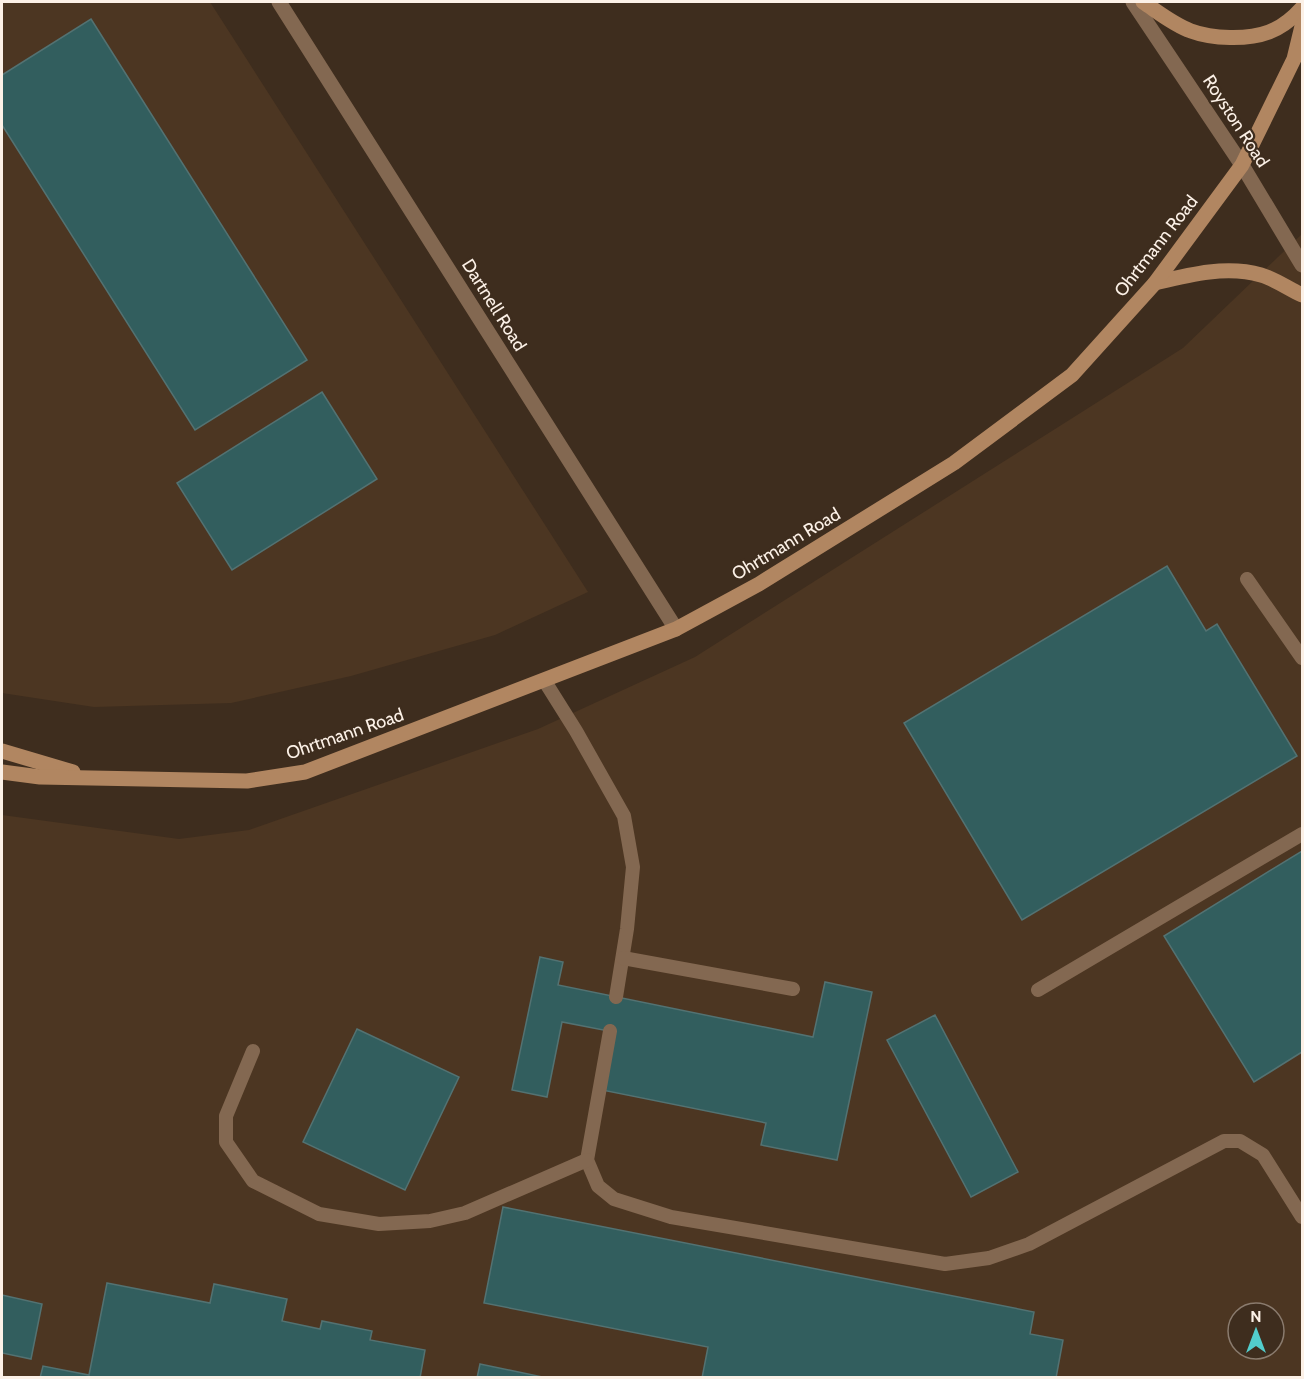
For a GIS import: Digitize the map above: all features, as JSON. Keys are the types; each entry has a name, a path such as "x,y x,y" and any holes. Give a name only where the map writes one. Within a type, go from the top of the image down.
{"main road":[{"path":"1143,2 1162,16 1191,31 1231,38 1268,33 1290,21 1302,8"},
{"name":"Ohrtmann Road","path":"2,772 40,777 247,781 305,772 676,629 759,584 954,463 1072,375 1155,283 1242,165 1294,59 1302,26"},
{"path":"1155,283 1189,274 1238,271 1261,275 1302,295"},
{"name":"Ohrtmann Road","path":"2,751 87,777"}],"street":[{"name":"Dartnell Road","path":"279,2 676,629"},
{"name":"Royston Road","path":"1133,2 1242,165 1302,265"}],"lane":[{"path":"1247,579 1302,658"},
{"path":"544,680 576,730 624,816 633,867 623,958 616,997"},
{"path":"1038,990 1302,834"},
{"path":"623,958 793,989"},
{"path":"610,1031 587,1160 598,1186 614,1199 671,1217 945,1264 988,1258 1029,1244 1224,1142 1240,1142 1263,1155 1302,1217"},
{"path":"253,1051 226,1116 226,1142 253,1181 319,1214 379,1224 430,1221 465,1213 587,1160"}],"shaded area":[{"path":"2,2 210,2 588,592 495,635 351,676 231,703 94,707 2,693"},
{"path":"1302,234 1302,1377 2,1378 2,815 179,839 249,830 538,729 695,657 1183,348"}],"building":[{"path":"91,19 307,360 195,430 2,125 2,75"},
{"path":"322,392 377,479 232,570 177,483"},
{"path":"1167,566 1206,631 1217,624 1297,756 1022,920 904,723"},
{"path":"1302,851 1302,1052 1254,1082 1164,936"},
{"path":"540,957 563,962 558,985 813,1037 825,982 872,992 837,1160 761,1145 766,1123 602,1090 614,1032 562,1022 547,1097 512,1090"},
{"path":"935,1015 1018,1172 971,1197 887,1040"},
{"path":"357,1029 459,1077 405,1190 303,1142"},
{"path":"503,1207 1034,1312 1030,1334 1063,1340 1056,1378 702,1378 708,1347 484,1303"},
{"path":"107,1283 210,1303 214,1284 287,1299 282,1321 320,1329 322,1321 372,1331 370,1340 425,1350 420,1378 40,1378 43,1366 89,1375"},
{"path":"2,1295 42,1304 31,1359 2,1353"},
{"path":"480,1364 547,1378 477,1378"}]}
